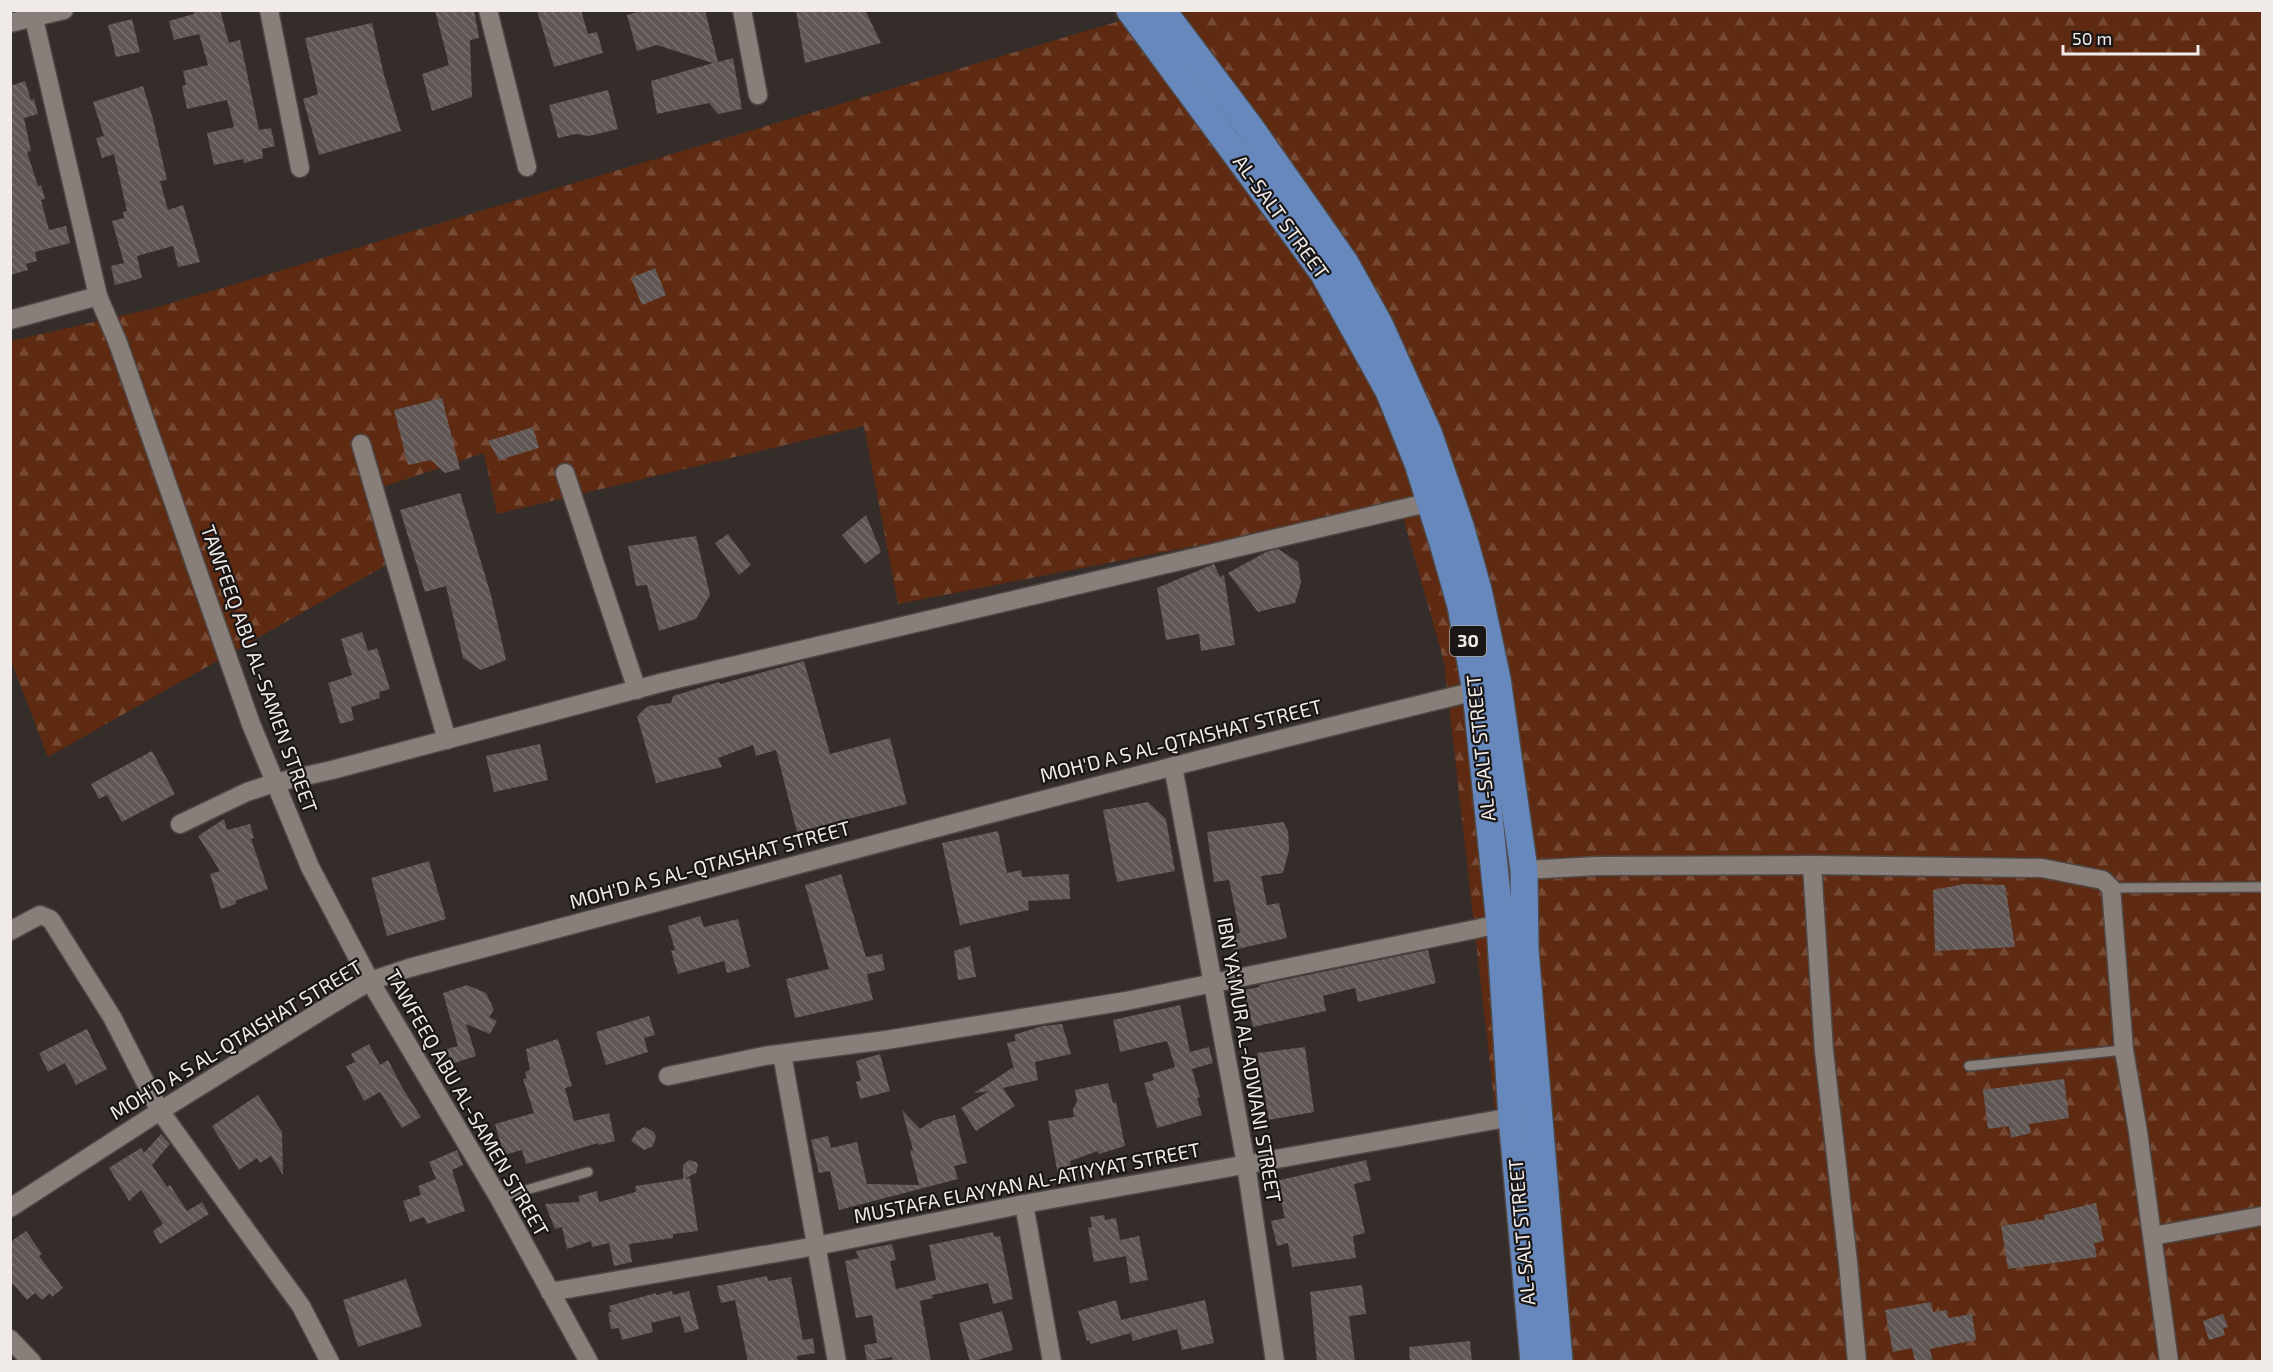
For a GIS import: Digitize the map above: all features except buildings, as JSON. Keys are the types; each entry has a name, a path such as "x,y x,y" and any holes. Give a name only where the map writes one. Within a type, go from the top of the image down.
{"main road":[{"name":"AL-SALT STREET","path":"1130,10 1323,272 1389,391 1408,436 1431,502 1461,606 1476,692 1500,924 1512,1117 1534,1362"},
{"name":"AL-SALT STREET","path":"1162,10 1256,135 1346,263 1379,324 1430,435 1471,562 1497,679 1524,870 1525,950 1559,1362"}],"street":[{"path":"10,23 33,14 64,10"},
{"path":"269,10 300,168"},
{"path":"488,10 527,167"},
{"path":"742,10 758,95"},
{"name":"TAWFEEQ ABU AL-SAMEN STREET","path":"33,14 98,296 118,343 250,724 274,783 310,867 370,981 499,1198 589,1362"},
{"path":"10,320 98,296"},
{"path":"361,444 447,740"},
{"path":"564,473 637,690"},
{"path":"180,824 247,792 274,783 332,770 637,690 1431,502"},
{"name":"MOH'D A S AL-QTAISHAT STREET","path":"10,1209 160,1111 370,981 410,968 980,815 1287,736 1476,692"},
{"name":"IBN YA‘MUR AL-ADWANI STREET","path":"1173,766 1215,983 1246,1164 1275,1362"},
{"path":"1524,870 1597,866 1812,865 2042,868 2103,880 2111,888 2124,1050 2138,1132 2169,1362"},
{"path":"1812,865 1824,1051 1857,1362"},
{"path":"10,931 33,917 40,915 50,919 112,1017 160,1111 301,1306 330,1362"},
{"path":"668,1076 782,1054 1042,1016 1500,924"},
{"path":"782,1054 837,1362"},
{"name":"MUSTAFA ELAYYAN AL-ATIYYAT STREET","path":"550,1292 816,1246 1024,1204 1512,1117"},
{"path":"1024,1204 1052,1362"},
{"path":"2153,1236 2262,1216"},
{"path":"10,1340 32,1362"}],"lane":[{"path":"2111,888 2262,887"},
{"path":"1969,1066 2124,1050"},
{"path":"499,1198 588,1172"}],"green space":[{"path":"1114,11 2262,11 2262,1361 1524,1361 1444,662 1400,506 898,604 864,426 497,514 484,453 368,492 395,560 48,757 11,661 11,341 151,309 1123,20"}]}
